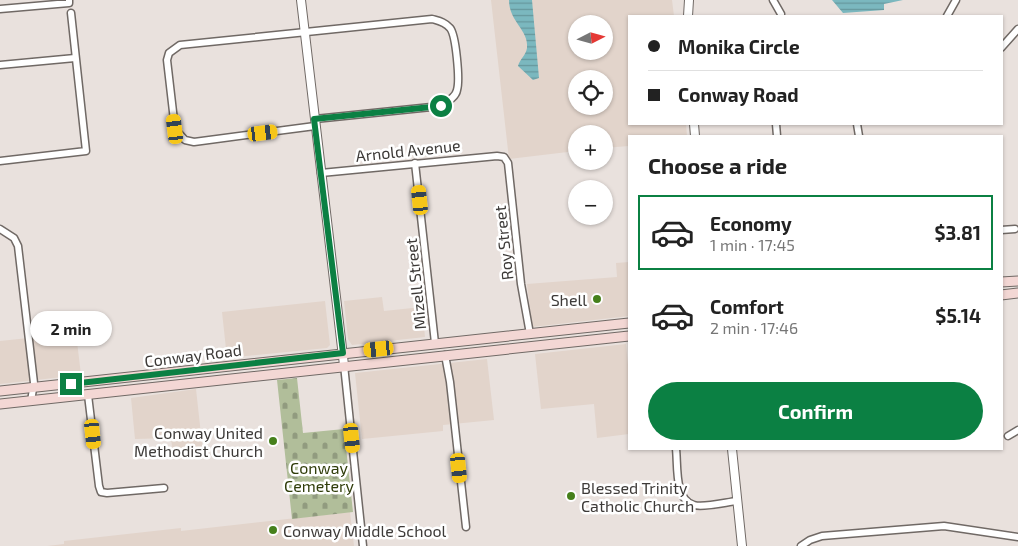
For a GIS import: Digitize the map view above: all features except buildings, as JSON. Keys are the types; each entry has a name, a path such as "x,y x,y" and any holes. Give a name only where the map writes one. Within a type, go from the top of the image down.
{"main road":[{"path":"1003,282 1018,280"},
{"path":"1003,295 1018,293"},
{"name":"Conway Road","path":"0,392 628,323"},
{"name":"Conway Road","path":"0,404 344,365 628,336"},
{"path":"445,355 454,348 472,340"},
{"path":"88,395 96,387 128,378"}],"street":[{"path":"301,0 343,353 363,546"},
{"path":"688,15 690,0"},
{"path":"773,0 781,14"},
{"path":"948,15 956,0"},
{"path":"0,9 69,2"},
{"path":"0,161 86,151 71,12"},
{"path":"432,19 441,21 451,28 454,37 457,91 441,106 315,122 194,142 185,140 175,129 167,60 169,53 180,45 432,19"},
{"path":"1003,46 1018,30"},
{"path":"0,65 75,58"},
{"name":"Arnold Avenue","path":"321,173 497,156"},
{"name":"Roy Street","path":"497,156 504,157 508,163 521,284 530,334"},
{"name":"Mizell Street","path":"415,163 435,343"},
{"path":"0,229 14,238 18,246 33,388 31,401"},
{"path":"1003,230 1015,229"},
{"path":"445,355 466,527"},
{"path":"204,381 207,368"},
{"path":"88,395 101,492 107,494 164,488"},
{"path":"1008,436 1018,430"},
{"path":"676,450 680,493 685,500 694,506 737,501"},
{"path":"732,450 742,546"},
{"path":"801,546 810,540 822,536 935,527 968,529 1018,536"}],"shaded area":[{"path":"491,0 672,0 674,15 628,15 628,125 686,125 687,135 628,135 628,146 613,147 613,125 568,125 568,152 509,159"},
{"path":"628,262 628,316 532,327 527,284 617,277 616,263"},
{"path":"382,297 384,311 422,307 425,337 352,345 348,339 344,301"},
{"path":"325,301 330,345 327,348 227,358 222,312"},
{"path":"76,333 81,375 0,384 0,341"},
{"path":"626,344 628,365 628,434 597,438 594,404 541,409 535,354"},
{"path":"487,359 494,420 443,425 443,431 362,439 355,373"},
{"path":"196,389 203,453 173,455 171,438 135,439 131,398"},
{"name":"Conway Middle School","path":"350,512 354,546 47,546 64,544 64,541 181,528 181,531"}],"green space":[{"name":"Conway Cemetery","path":"297,378 303,433 344,429 353,512 292,519 277,380"}],"water":[{"path":"509,0 532,0 539,78 533,80 518,66 527,48 527,42 512,14"},
{"path":"832,0 903,0 884,4 884,10 843,13"}],"place":[{"name":"Shell","path":"597,299"},
{"name":"Conway United Methodist Church","path":"273,441"},
{"name":"Blessed Trinity Catholic Church","path":"571,496"},
{"name":"Conway Middle School","path":"273,530"}],"route":[{"path":"71,384 343,353 314,119 441,106"}]}
